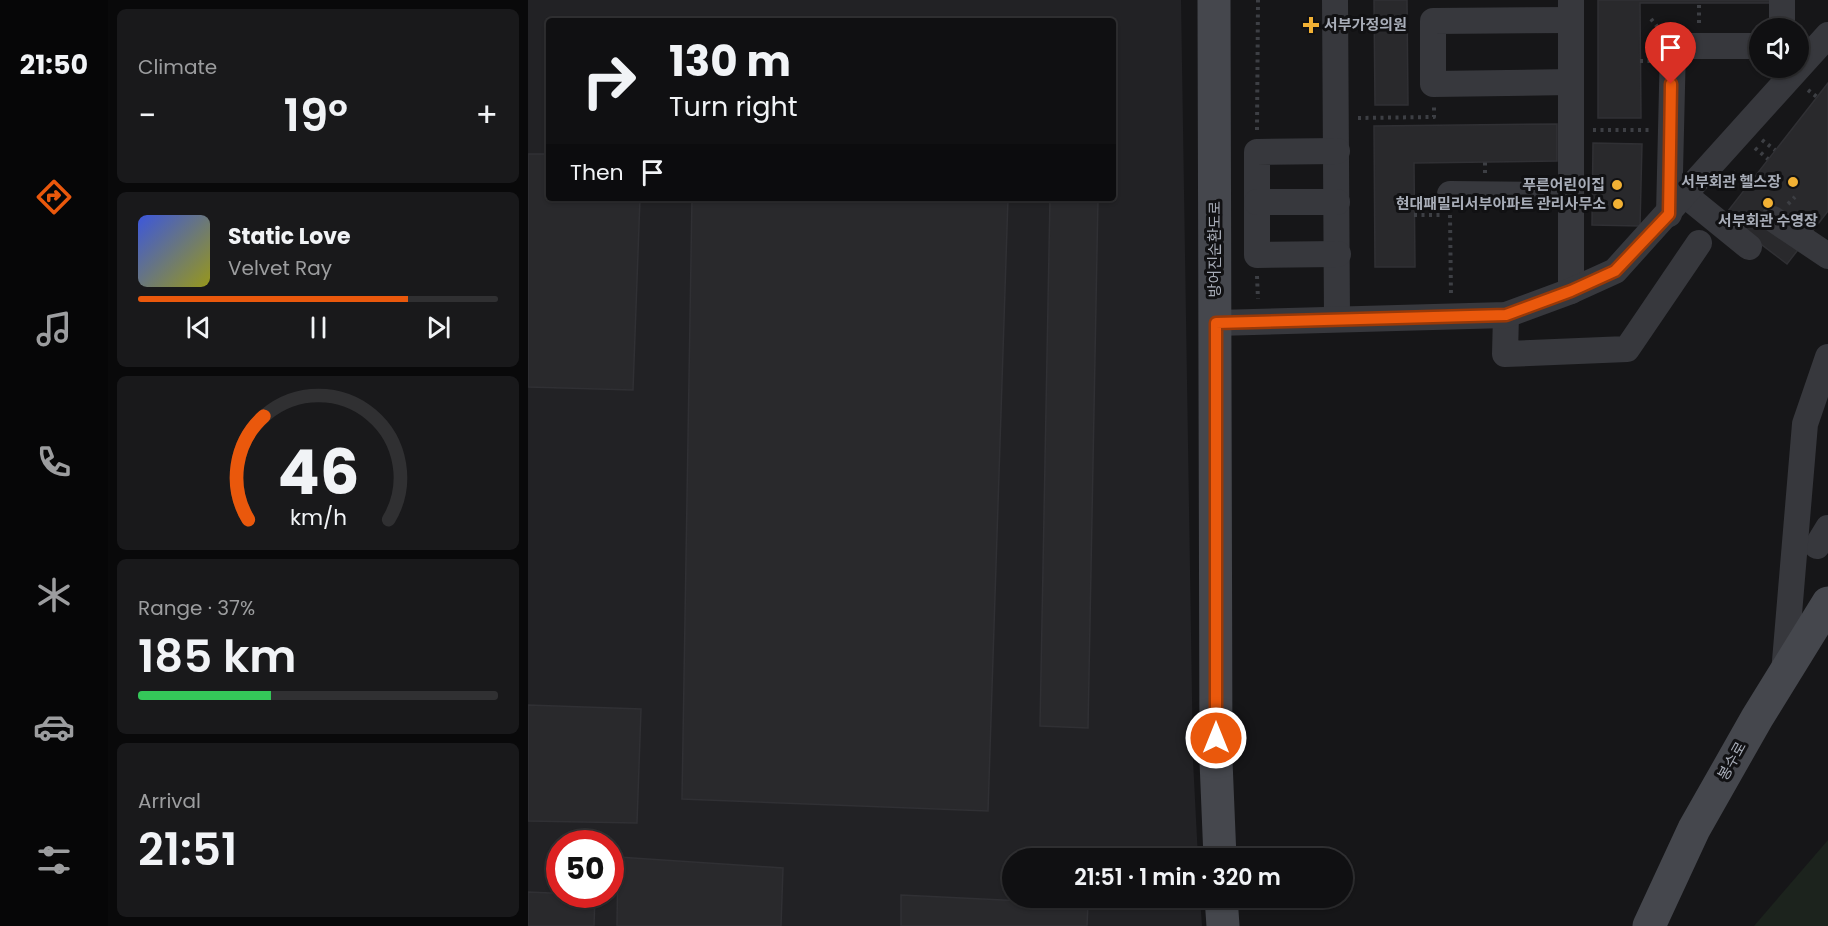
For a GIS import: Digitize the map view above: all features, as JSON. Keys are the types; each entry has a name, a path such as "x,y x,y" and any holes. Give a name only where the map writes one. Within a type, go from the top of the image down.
{"main road":[{"name":"방어진순환도로","path":"1215,0 1216,761 1220,848"},
{"name":"봉수로","path":"1648,926 1694,829 1784,673 1828,603"},
{"path":"1222,908 1223,926"}],"street":[{"path":"1335,0 1337,319"},
{"path":"1782,0 1782,18"},
{"path":"1571,82 1433,84 1433,21 1571,10 1571,82 1571,291"},
{"path":"1809,52 1828,35"},
{"path":"1677,204 1670,129 1672,46 1749,46"},
{"path":"1216,323 1506,315 1571,291 1615,271 1677,204 1781,78"},
{"path":"1337,152 1257,152 1257,255 1338,254"},
{"path":"1450,205 1571,195"},
{"path":"1257,202 1337,202"},
{"path":"1677,204 1749,247"},
{"path":"1773,219 1828,256"},
{"path":"1506,315 1505,354 1627,349 1699,243"},
{"path":"1784,673 1805,424 1828,357"}],"path":[{"path":"1257,152 1258,0"},
{"path":"1336,119 1434,117 1433,84"},
{"path":"1571,130 1670,129"},
{"path":"1414,215 1450,205 1451,300"},
{"path":"1257,255 1258,321"}],"shaded area":[{"path":"528,0 1181,0 1193,760 1197,848 1002,848 1002,908 1201,908 1202,926 528,926"},
{"path":"1828,840 1828,926 1754,926"}],"building":[{"path":"1374,0 1407,0 1408,105 1375,105"},
{"path":"1598,0 1772,0 1772,3 1640,3 1641,118 1598,118"},
{"path":"1828,83 1828,211 1787,264 1724,216"},
{"path":"1557,124 1557,161 1414,163 1415,267 1375,267 1374,126"},
{"name":"푸른어린이집","path":"1593,143 1642,144 1640,226 1592,225"},
{"path":"528,154 546,154 546,201 640,201 633,390 528,387"},
{"path":"692,201 1008,201 988,811 682,799"},
{"path":"1050,201 1098,201 1088,728 1040,726"},
{"path":"528,705 641,709 637,823 528,821"},
{"path":"624,857 783,868 781,926 617,926 617,908 624,908"},
{"path":"528,892 546,893 546,908 595,908 594,926 528,926"},
{"path":"901,895 1002,900 1002,908 1088,908 1087,926 901,926"}],"place":[{"name":"서부가정의원","path":"1311,25"},
{"name":"서부회관 헬스장","path":"1793,182"},
{"name":"푸른어린이집","path":"1617,185"},
{"name":"서부회관 수영장","path":"1768,203"},
{"name":"현대패밀리서부아파트 관리사무소","path":"1618,204"}],"route":[{"path":"1216,738 1216,323 1506,315 1571,291 1615,271 1669,214 1671,84"}]}
